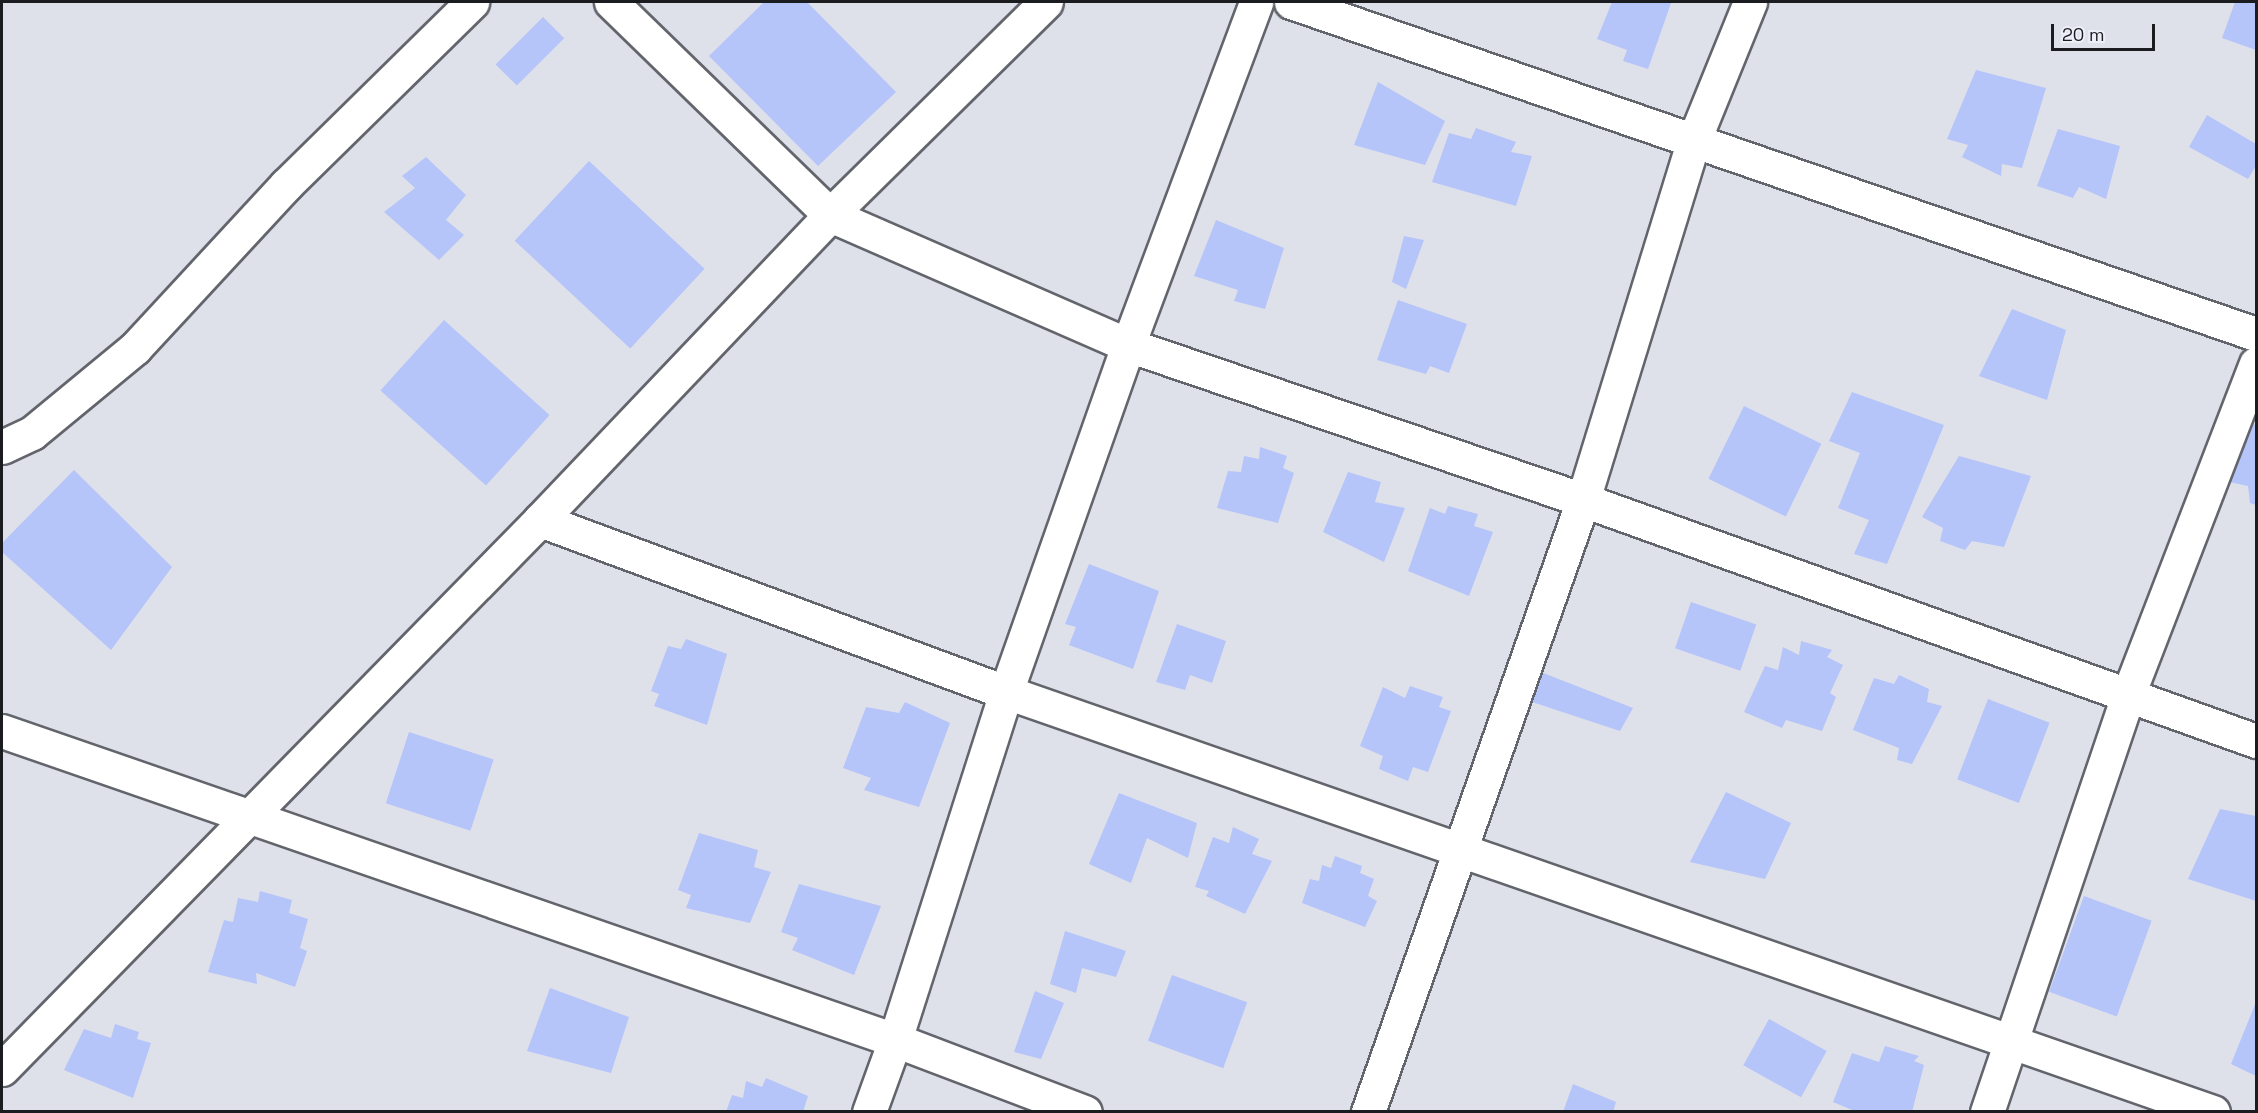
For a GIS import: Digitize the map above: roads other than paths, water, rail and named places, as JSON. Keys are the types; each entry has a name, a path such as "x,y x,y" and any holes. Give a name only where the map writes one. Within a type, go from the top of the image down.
{"street":[{"path":"2,447 32,433 135,348 286,185 472,2"},
{"path":"611,2 830,215 1128,345 1582,500 2256,741"},
{"path":"2,1070 540,520 830,215 1046,2"},
{"path":"869,1112 895,1040 1006,692 1128,345 1256,2"},
{"path":"1291,2 2256,334"},
{"path":"1368,1112 1582,500 1694,140 1750,2"},
{"path":"1987,1112 2128,695 2256,364"},
{"path":"540,520 1006,692 2213,1112"},
{"path":"2,731 895,1040 1085,1112"}]}
